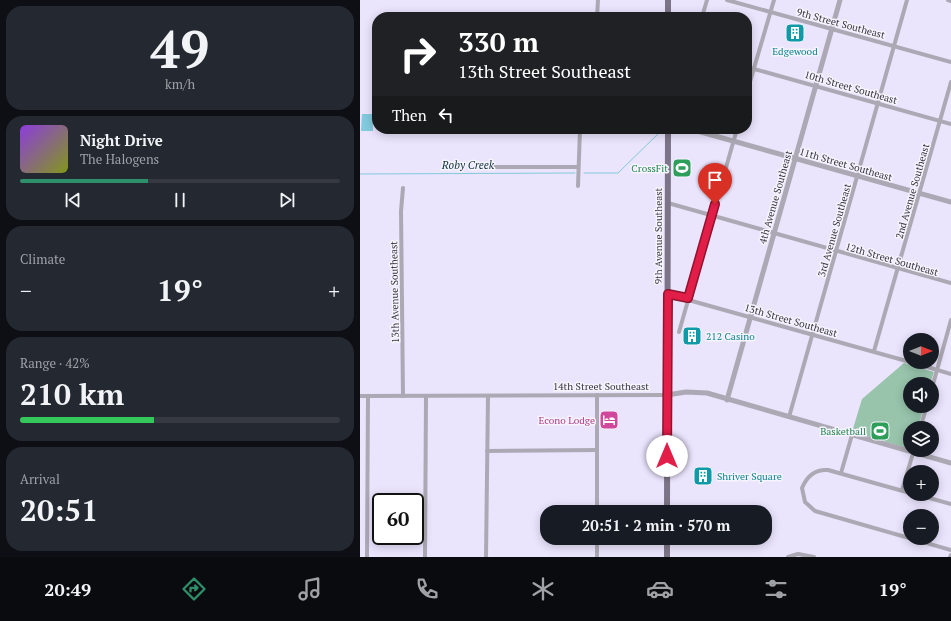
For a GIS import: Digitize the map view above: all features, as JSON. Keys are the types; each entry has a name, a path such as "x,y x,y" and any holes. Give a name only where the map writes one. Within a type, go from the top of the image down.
{"main road":[{"path":"668,0 668,12"},
{"name":"9th Avenue Southeast","path":"667,505 668,134"},
{"path":"667,545 667,557"}],"street":[{"path":"597,12 598,0"},
{"path":"703,12 707,0"},
{"name":"9th Street Southeast","path":"727,0 951,62"},
{"path":"752,76 774,0"},
{"name":"4th Avenue Southeast","path":"727,400 840,0"},
{"name":"3rd Avenue Southeast","path":"789,417 907,0"},
{"name":"10th Street Southeast","path":"754,69 951,124"},
{"name":"2nd Avenue Southeast","path":"874,351 951,82"},
{"path":"578,186 580,134"},
{"name":"11th Street Southeast","path":"707,134 951,202"},
{"path":"679,332 735,134"},
{"path":"493,166 578,167"},
{"name":"13th Avenue Southeast","path":"403,188 401,211 403,396"},
{"name":"12th Street Southeast","path":"668,203 951,284"},
{"name":"13th Street Southeast","path":"668,294 688,298 903,360"},
{"path":"935,377 951,320"},
{"name":"13th Street Southeast","path":"934,369 951,374"},
{"name":"14th Street Southeast","path":"360,396 667,395 694,392 903,448"},
{"path":"597,395 597,505"},
{"path":"367,557 368,396"},
{"path":"425,557 426,396"},
{"path":"486,557 488,396"},
{"path":"841,473 852,435"},
{"path":"487,451 597,450"},
{"path":"912,457 902,490 828,470 819,471 811,475 804,483 802,493 808,505 815,511 828,516 951,550"},
{"name":"14th Street Southeast","path":"931,457 951,464"},
{"path":"939,501 951,504"},
{"path":"597,545 597,557"},
{"path":"788,557 798,554 814,557"}],"green space":[{"path":"903,364 903,369 924,369 934,372 932,377 903,377 903,413 922,413 920,421 903,421 903,447 852,432 862,399"}],"water":[{"path":"362,114 372,114 372,131 361,131"}],"waterway":[{"name":"Roby Creek","path":"584,173 618,173 658,134"},
{"name":"Roby Creek","path":"360,174 575,173"}],"place":[{"name":"Edgewood","path":"795,33"},
{"name":"CrossFit","path":"682,168"},
{"name":"212 Casino","path":"692,336"},
{"name":"Econo Lodge","path":"609,420"},
{"name":"Basketball","path":"880,431"},
{"name":"Shriver Square","path":"703,476"}],"route":[{"path":"667,456 668,294 688,298 715,204"}]}
